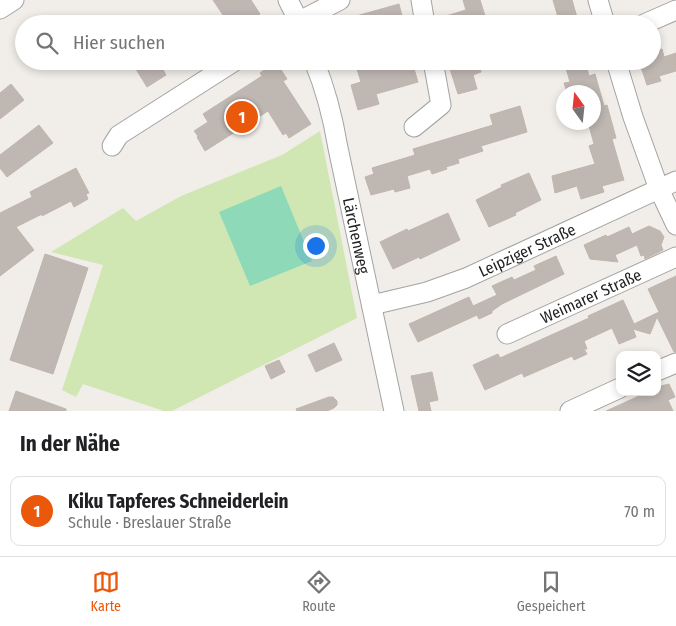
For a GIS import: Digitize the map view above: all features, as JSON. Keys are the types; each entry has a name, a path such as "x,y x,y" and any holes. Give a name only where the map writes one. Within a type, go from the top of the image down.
{"street":[{"path":"0,9 14,0"},
{"path":"288,0 295,15"},
{"path":"313,15 340,0"},
{"path":"421,0 424,15"},
{"path":"598,0 602,15"},
{"path":"661,17 676,10"},
{"path":"112,146 119,134 221,70"},
{"name":"Lärchenweg","path":"318,70 332,116 394,411"},
{"path":"414,127 441,105 435,70"},
{"path":"619,70 659,189 676,225"},
{"name":"Leipziger Straße","path":"372,305 427,292 466,278 676,181"},
{"name":"Weimarer Straße","path":"507,334 676,256"},
{"path":"661,369 676,363"},
{"path":"570,411 616,390"}],"green space":[{"path":"320,131 357,318 172,411 164,411 83,384 76,397 62,390 103,265 51,252 123,208 136,221 181,196 282,155"},
{"path":"281,186 312,261 250,286 219,212"}],"building":[{"path":"213,0 251,0 260,14 258,15 223,15"},
{"path":"463,0 480,0 485,15 449,15 466,10"},
{"path":"553,0 572,0 576,15 557,15"},
{"path":"399,4 402,15 360,15"},
{"path":"661,49 664,57 676,53 676,71 659,76 661,81 647,85 642,70 661,70"},
{"path":"137,70 163,70 166,75 147,87"},
{"path":"264,70 281,70 287,79 283,81 311,124 289,138 286,133 283,135 268,111 205,151 194,131 208,122 203,114 262,76 260,73"},
{"path":"357,70 414,70 418,82 376,94 379,104 358,110 351,85 361,82"},
{"path":"450,70 480,70 481,72 473,75 477,89 458,94"},
{"path":"567,70 587,70 589,76 595,74 598,85 565,85 564,83 570,82"},
{"path":"11,84 24,100 0,119 0,93"},
{"path":"601,95 604,106 607,105 616,138 612,139 624,180 602,186 604,192 581,199 577,186 555,193 552,176 595,164 589,146 594,144 590,130 601,130"},
{"path":"520,106 527,132 481,146 483,151 458,159 459,163 446,167 447,169 432,174 430,169 407,176 410,188 395,192 394,189 371,195 365,177 374,174 372,168 415,155 413,149 493,125 490,115"},
{"path":"39,125 53,143 7,177 0,168 0,155"},
{"path":"76,168 89,193 86,194 88,199 74,207 71,201 16,227 34,250 0,276 0,213 32,197 30,192"},
{"path":"529,173 541,200 515,213 516,215 489,227 476,200 502,187 501,185"},
{"path":"448,213 460,240 420,259 419,257 393,269 380,242"},
{"path":"649,226 660,231 664,237 661,245 663,250 645,259 644,255 641,256 637,245 615,255 618,262 590,259 584,245 629,227 632,234"},
{"path":"45,254 88,268 53,374 10,360"},
{"path":"556,256 564,274 502,304 492,313 479,319 477,315 418,342 409,324 469,297 473,306 497,295 492,286 512,277 514,280 536,270 534,266"},
{"path":"676,276 676,352 674,352 657,317 650,334 633,329 636,337 619,344 612,328 584,341 587,349 584,349 587,354 574,360 572,356 524,377 522,373 485,390 473,365 498,354 500,358 589,318 588,316 623,300 634,324 659,312 648,289"},
{"path":"334,343 342,360 316,372 308,355"},
{"path":"279,360 285,372 271,379 265,366"},
{"path":"432,372 438,400 429,402 431,411 419,411 411,376"},
{"path":"669,384 675,397 668,400 673,411 606,411 639,396 661,396 661,386"},
{"path":"16,391 66,409 66,411 9,411"},
{"path":"333,397 337,401 337,405 327,411 297,411 296,409"}],"place":[{"name":"Kiku Tapferes Schneiderlein","path":"242,117"}]}
